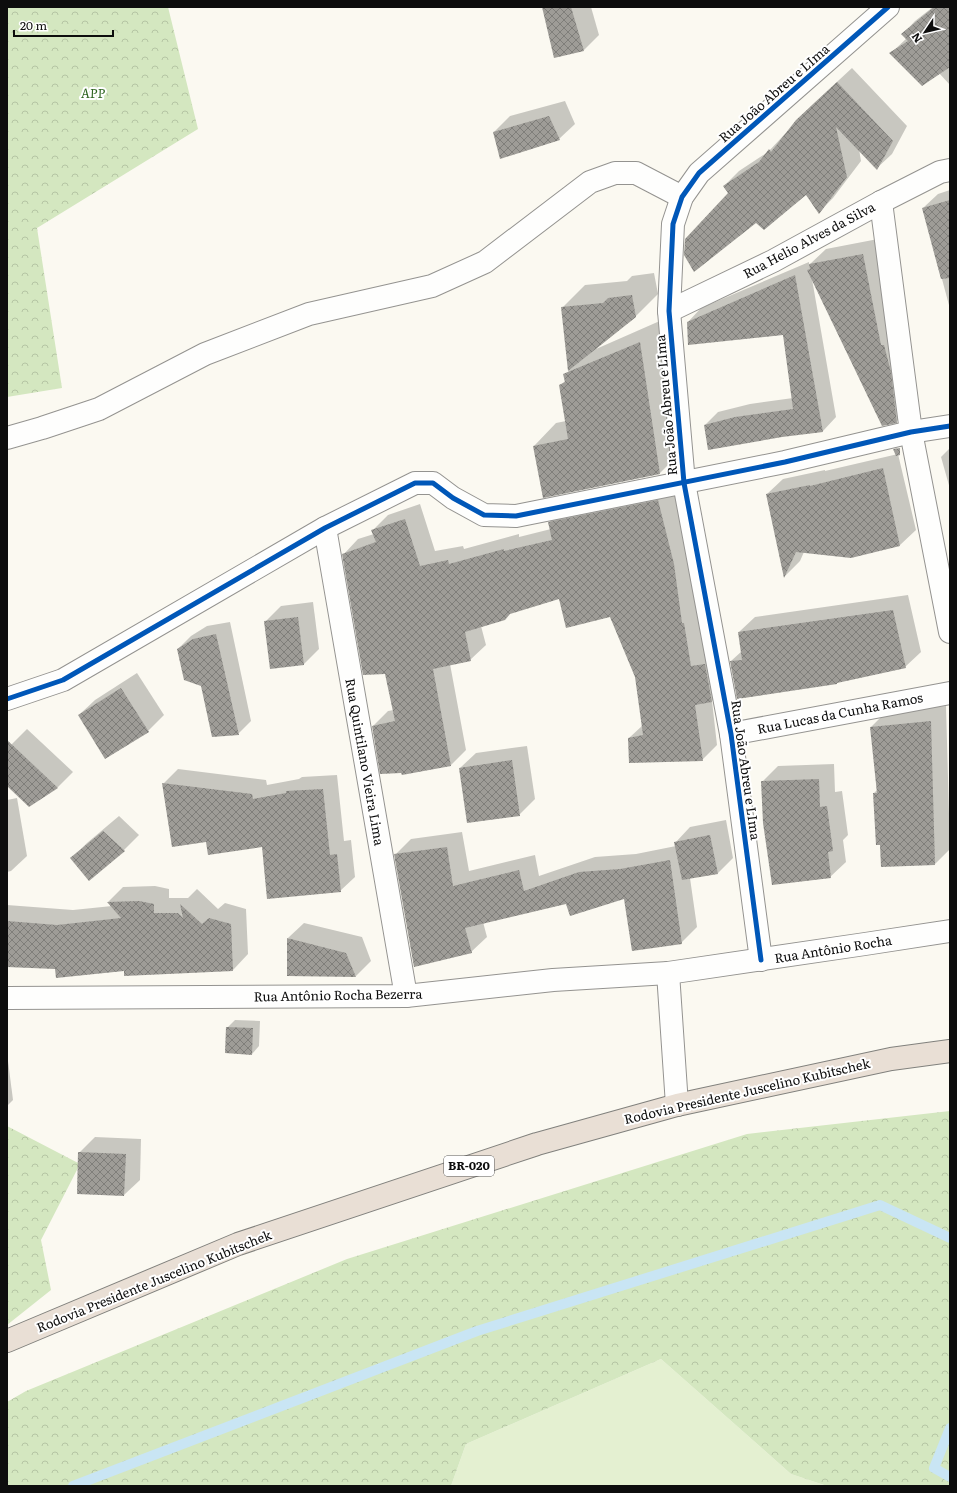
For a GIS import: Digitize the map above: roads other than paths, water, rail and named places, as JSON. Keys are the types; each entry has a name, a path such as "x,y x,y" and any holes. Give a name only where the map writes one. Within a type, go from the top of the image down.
{"highway":[{"name":"Rodovia Presidente Juscelino Kubitschek","path":"7,1341 238,1244 537,1144 677,1105 891,1059 950,1051"}],"street":[{"name":"Rua João Abreu e LIma","path":"761,960 731,734 684,483 669,311 673,224 682,197 699,173 888,7"},
{"name":"Rua Helio Alves da Silva","path":"669,311 773,261 881,202 940,172 950,170"},
{"path":"7,438 99,409 205,354 309,314 432,286 486,262 590,182 615,173 636,173 682,197"},
{"path":"881,202 911,432 950,632"},
{"path":"7,699 63,680 325,528 415,483 433,483 453,498 484,515 516,516 785,462 911,432 950,426"},
{"name":"Rua Quintilano Vieira Lima","path":"325,528 406,996"},
{"name":"Rua Lucas da Cunha Ramos","path":"731,734 950,692"},
{"name":"Rua Antônio Rocha","path":"668,973 950,930"},
{"path":"668,973 677,1105"},
{"name":"Rua Antônio Rocha Bezerra","path":"7,998 406,996 553,980 668,973"}],"waterway":[{"path":"73,1486 477,1331 880,1205 950,1238"},
{"path":"950,1428 934,1468 950,1477"}],"park label":[{"name":"APP","path":"93,93"}]}
